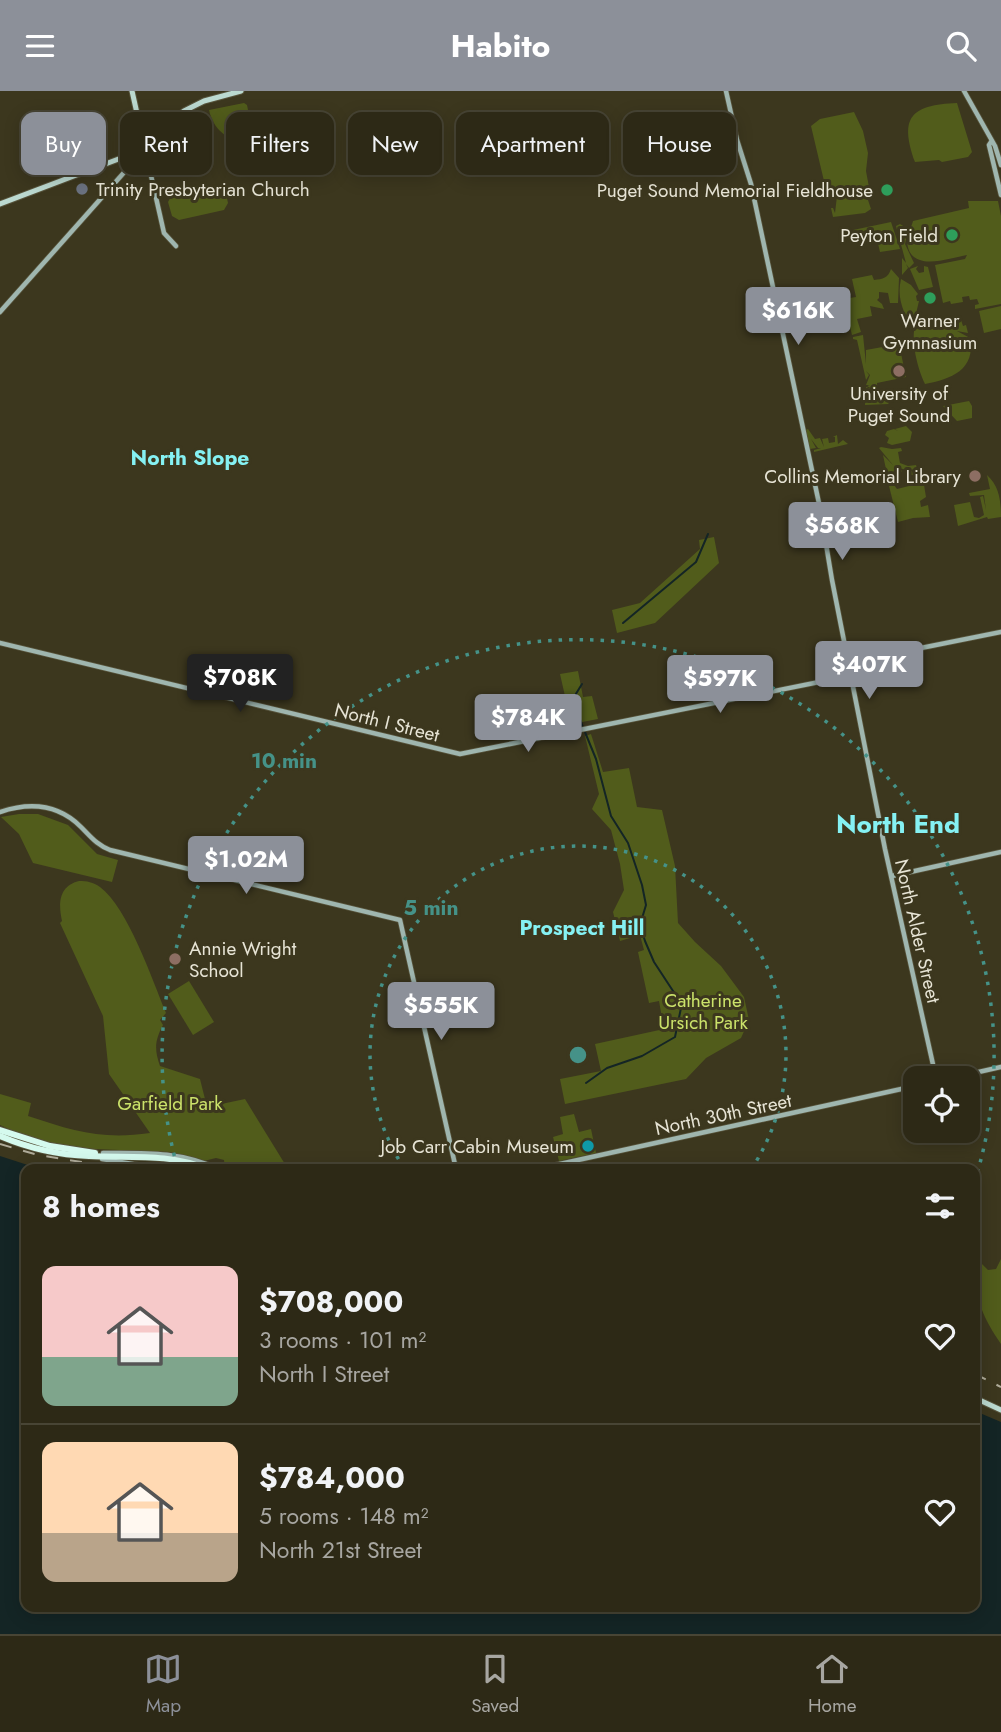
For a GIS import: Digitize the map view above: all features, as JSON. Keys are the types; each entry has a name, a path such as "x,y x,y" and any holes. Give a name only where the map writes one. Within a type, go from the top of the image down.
{"highway":[{"path":"0,1130 50,1146 194,1164"},
{"path":"0,1136 48,1151 88,1156 139,1157"}],"main road":[{"path":"132,91 137,112"},
{"path":"184,112 195,105 242,91"},
{"path":"0,204 120,158"},
{"path":"980,1400 1001,1410"}],"street":[{"name":"North Alder Street","path":"726,91 753,192 820,508 891,876 933,1066"},
{"path":"964,91 995,146 1001,165"},
{"path":"991,142 989,145 1001,195"},
{"path":"0,312 122,175"},
{"path":"151,175 164,232 176,246"},
{"name":"North I Street","path":"0,643 463,754 877,670 922,648 1001,632"},
{"path":"0,812 24,806 43,806 65,814 99,846 110,850 400,920 455,1164"},
{"path":"891,876 1001,852"},
{"path":"980,1072 1001,1067"},
{"name":"North 30th Street","path":"560,1164 903,1089"},
{"path":"103,1153 172,1154 199,1164"},
{"path":"88,1156 134,1164"}],"green space":[{"path":"244,103 248,112 226,112 226,136 215,125 209,110"},
{"path":"957,103 972,152 968,157 942,162 915,162 908,134 913,116 929,107"},
{"path":"854,112 863,131 868,153 866,171 871,209 865,213 833,217 831,208 835,213 837,196 828,198 811,126 820,119"},
{"path":"219,185 225,189 228,203 224,210 179,220 172,216 168,202 172,195"},
{"path":"968,201 998,201 1001,216 1001,304 975,309 975,305 979,304 977,299 970,300 969,296 962,297 963,302 943,303 935,265 965,259 967,255 941,261 922,261 909,251 907,241 913,221 969,208"},
{"path":"891,222 900,249 880,252 875,231 854,236 853,230"},
{"path":"900,224 908,229 905,244 914,263 909,268 906,264 908,268 902,275 902,258 906,263 896,226"},
{"path":"918,266 916,269 919,273 924,272 924,266 928,267 933,287 919,290 910,269"},
{"path":"891,269 899,278 898,303 890,303 888,293 879,292 877,300 884,309 870,306 872,316 857,319 861,332 852,335 843,299 856,297 852,279 872,275 874,280 880,279 887,276"},
{"path":"901,279 911,285 918,294 914,322 909,323 902,307"},
{"path":"1001,306 1001,329 984,333 979,311"},
{"path":"956,316 963,326 966,325 968,333 957,331 970,338 969,358 952,376 925,384 916,354 915,324"},
{"path":"863,335 866,364 866,350 899,344 906,377 877,383 878,402 889,400 888,394 896,395 888,404 865,405 866,387 876,391 866,385 870,375 866,371 869,375 866,380 857,340 853,339"},
{"path":"969,401 972,418 957,421 943,406"},
{"path":"906,426 912,432 910,441 892,445 887,443 887,431 898,431 895,429"},
{"path":"808,429 815,439 820,438 824,447 822,439 828,438 829,443 835,442 833,437 837,435 838,444 843,440 848,444 814,452 821,448 811,439 816,448 810,449"},
{"path":"879,448 901,448 902,451 898,452 900,463 916,465 917,469 909,470 913,475 905,475 904,471 907,470 899,468 902,471 893,481 888,479 883,455 893,465"},
{"path":"987,475 998,494 1001,517 987,517 958,526 954,505 970,502 974,517 984,515 980,497 983,496 986,510 984,495 970,496 969,493 990,489"},
{"path":"894,485 897,489 924,485 926,497 920,501 921,507 928,505 930,517 898,522 889,486"},
{"path":"714,537 719,563 655,623 617,633 612,610 640,603 700,549 699,540"},
{"path":"578,671 583,697 592,696 598,719 577,723 573,704 567,705 560,674"},
{"name":"Catherine Ursich Park","path":"591,734 603,772 629,768 637,807 662,810 675,866 678,923 721,966 744,997 749,1020 741,1038 706,1058 686,1079 565,1104 560,1079 601,1071 595,1044 664,1029 659,1001 649,1003 638,952 644,950 640,935 620,941 613,912 624,890 611,830 592,809 599,794 585,736"},
{"path":"38,814 68,825 97,854 118,860 112,882 33,863 19,834 1,817"},
{"name":"Garfield Park","path":"87,882 100,887 120,911 138,945 166,1013 160,1020 163,1025 156,1045 160,1066 200,1079 207,1107 245,1099 285,1164 224,1164 224,1160 216,1158 204,1161 170,1152 94,1149 54,1144 26,1137 0,1125 0,1094 31,1103 28,1116 74,1130 102,1135 150,1133 109,1074 103,1016 60,923 62,896 72,883"},
{"path":"189,981 214,1022 193,1035 168,994"},
{"path":"574,1114 579,1132 591,1129 596,1153 559,1161 553,1137 563,1134 560,1117"},
{"path":"1001,1259 1001,1344 980,1303 980,1263 988,1270 996,1269"}],"shaded area":[{"path":"0,1156 25,1164 21,1164 21,1612 980,1612 980,1413 1001,1422 1001,1634 0,1634"}],"waterway":[{"path":"623,623 696,562 708,534"},
{"path":"582,684 574,697 578,715 596,759 611,816 628,843 642,885 646,905 640,925 654,962 681,1008 675,1037 642,1056 607,1068 586,1083"}],"railway":[{"path":"0,1144 38,1155 94,1164"},
{"path":"980,1376 1001,1387"}],"place":[{"name":"Trinity Presbyterian Church","path":"82,189"},
{"name":"Puget Sound Memorial Fieldhouse","path":"887,190"},
{"name":"Peyton Field","path":"952,235"},
{"name":"Warner Gymnasium","path":"930,298"},
{"name":"University of Puget Sound","path":"899,371"},
{"name":"Collins Memorial Library","path":"975,476"},
{"name":"Annie Wright School","path":"175,959"},
{"name":"Job Carr Cabin Museum","path":"588,1146"}],"district":[{"name":"North Slope","path":"190,458"},
{"name":"North End","path":"898,824"},
{"name":"Prospect Hill","path":"582,928"}]}
